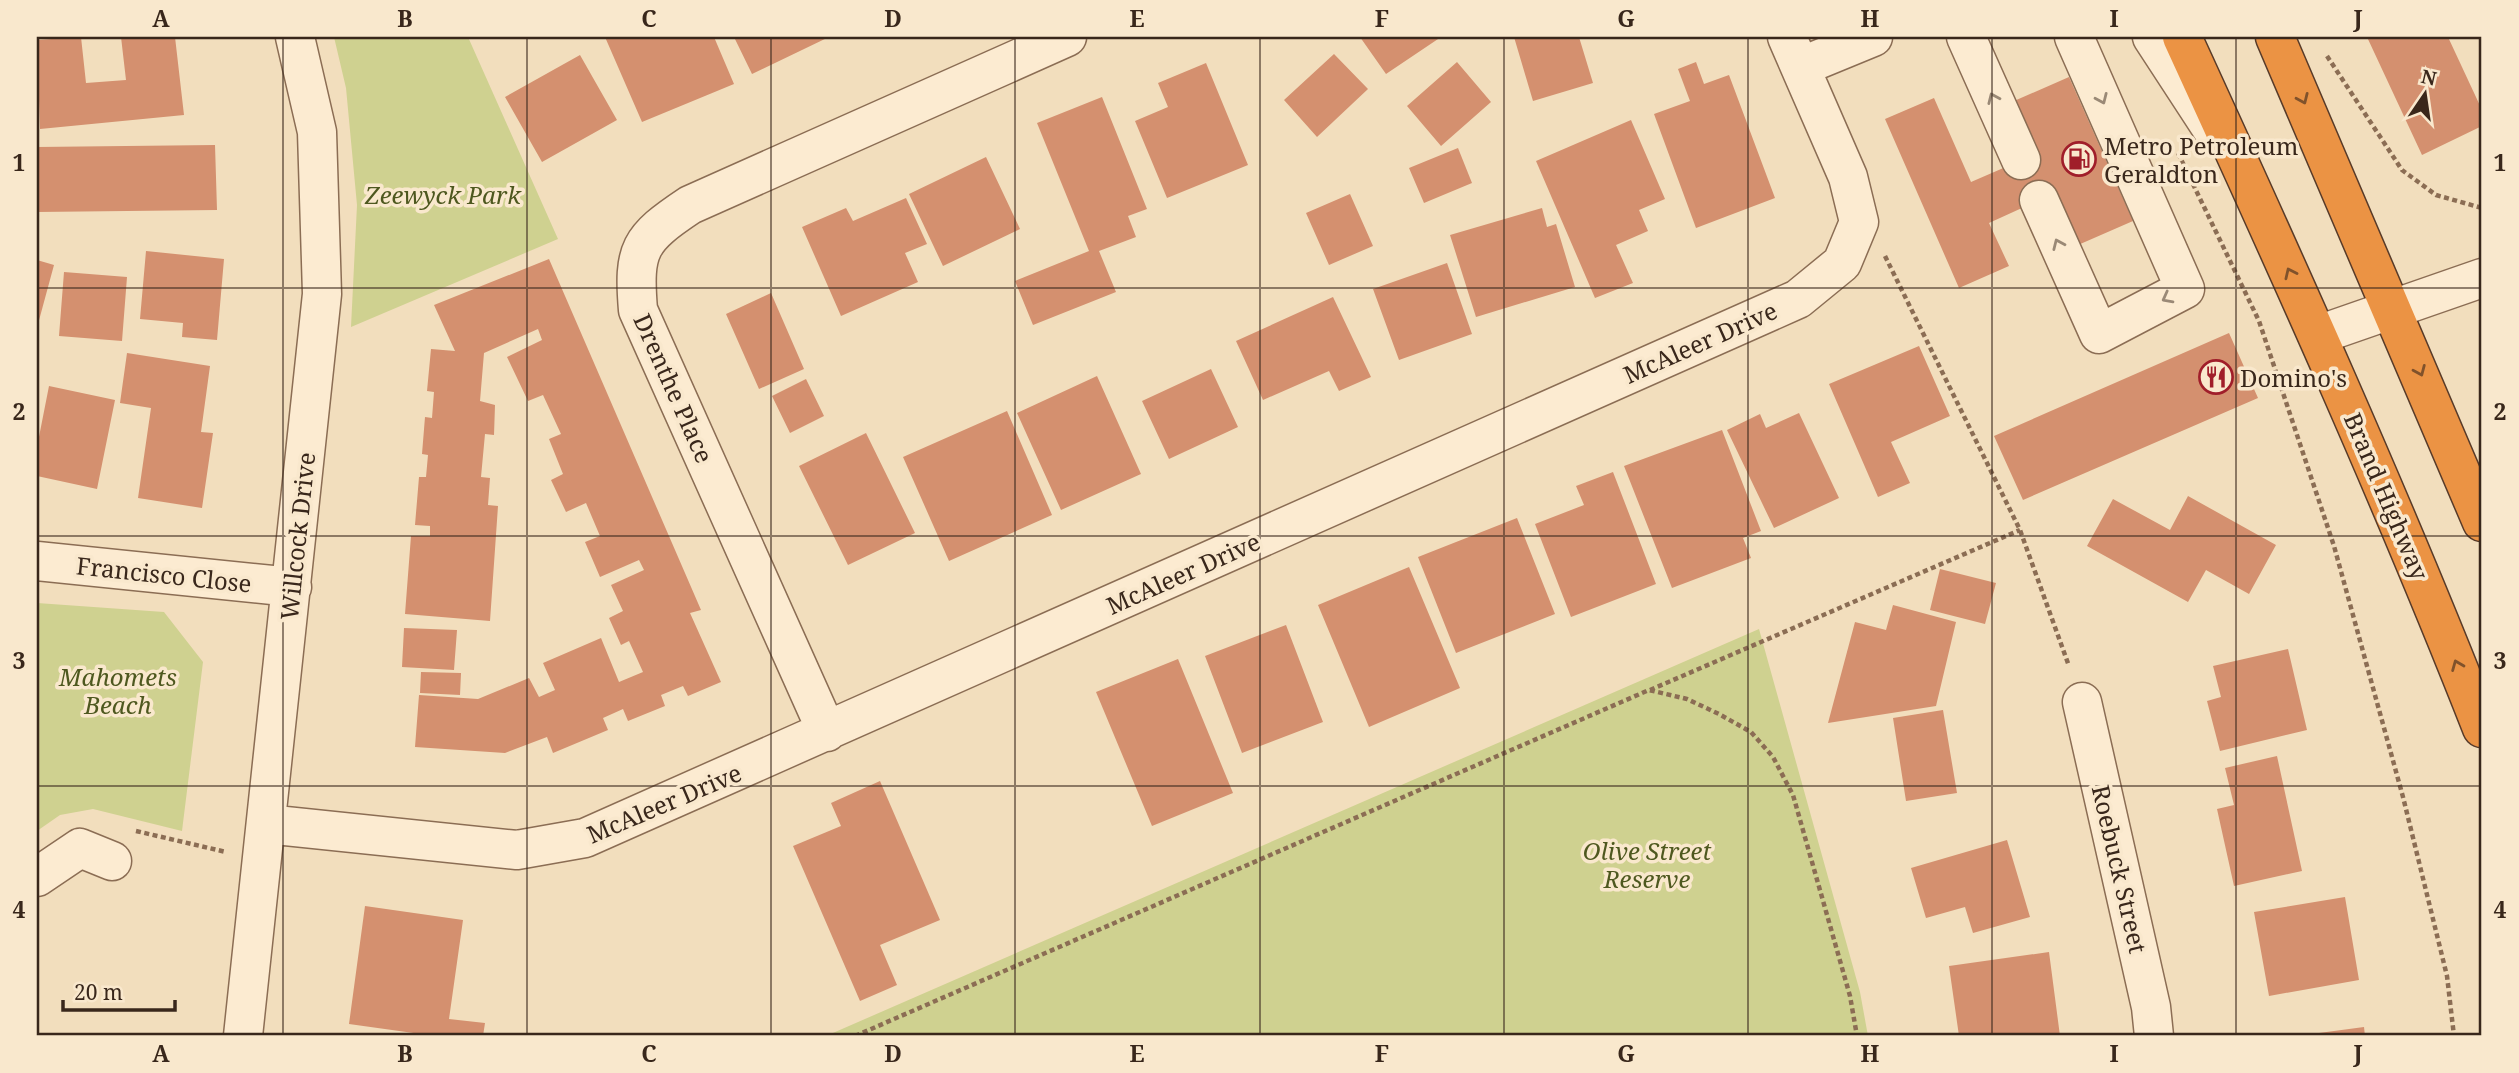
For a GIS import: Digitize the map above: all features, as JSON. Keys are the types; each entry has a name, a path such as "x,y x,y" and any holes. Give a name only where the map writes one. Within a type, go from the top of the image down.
{"highway":[{"name":"Brand Highway","path":"2182,37 2318,335 2416,561 2482,729"},
{"path":"2275,37 2393,308 2482,522"}],"street":[{"name":"Willcock Drive","path":"243,1036 322,294 317,132 295,37"},
{"name":"Drenthe Place","path":"827,732 638,310 635,267 653,229 690,205 1067,37"},
{"path":"1966,37 2021,160"},
{"path":"2039,200 2099,334 2185,289 2074,37"},
{"path":"2152,37 2250,186"},
{"path":"1793,52 1863,39"},
{"name":"McAleer Drive","path":"266,824 517,850 585,838 1798,299 1842,263 1859,222 1849,177 1793,52"},
{"path":"2318,335 2482,278"},
{"name":"Francisco Close","path":"37,561 292,587"},
{"name":"Roebuck Street","path":"2082,702 2151,1007 2154,1036"},
{"path":"37,877 80,848 112,861"}],"path":[{"path":"2326,53 2402,170 2436,195 2482,208"},
{"path":"2175,145 2259,321 2334,546 2422,874 2446,976 2454,1036"},
{"path":"1889,261 2020,530 2082,702"},
{"path":"855,1036 2020,530"},
{"path":"1649,690 1687,699 1719,714 1751,732 1773,757 1793,795 1850,996 1857,1036"}],"green space":[{"name":"Zeewyck Park","path":"334,37 468,37 558,239 351,327 357,205 346,88"},
{"name":"Mahomets Beach","path":"37,603 164,612 203,662 182,831 93,809 60,815 37,831"},
{"name":"Olive Street Reserve","path":"1759,629 1860,992 1868,1036 826,1036"}],"building":[{"path":"81,37 86,83 126,80 121,37 175,37 184,115 40,129 37,40"},
{"path":"605,37 714,37 734,84 642,122"},
{"path":"734,37 829,37 752,74"},
{"path":"1360,37 1441,37 1386,74"},
{"path":"1514,37 1579,37 1593,83 1533,101"},
{"path":"2367,37 2448,37 2482,110 2482,126 2422,155"},
{"path":"1334,54 1368,89 1317,137 1284,100"},
{"path":"580,55 617,120 542,162 505,97"},
{"path":"1457,62 1491,102 1441,146 1407,106"},
{"path":"1696,62 1704,84 1729,75 1775,198 1696,228 1654,114 1690,101 1678,69"},
{"path":"1206,63 1248,165 1167,198 1135,121 1168,107 1158,83"},
{"path":"2069,77 2133,221 2078,245 2055,193 1989,223 2009,266 1959,288 1885,119 1934,98 1971,182 2038,153 2014,101"},
{"path":"1102,97 1147,209 1128,216 1136,237 1099,251 1116,292 1033,325 1015,281 1089,251 1037,123"},
{"path":"1631,120 1665,199 1639,210 1648,231 1616,245 1633,283 1595,298 1536,161"},
{"path":"215,145 217,210 37,212 37,147"},
{"path":"1458,148 1472,183 1424,203 1409,168"},
{"path":"986,157 1020,229 943,266 909,194"},
{"path":"1350,194 1373,246 1329,265 1306,213"},
{"path":"906,198 927,244 905,253 918,282 841,316 802,227 846,208 853,221"},
{"path":"1542,208 1547,227 1556,224 1575,287 1476,317 1450,235"},
{"path":"146,251 224,259 217,340 182,337 183,323 140,319"},
{"path":"549,259 701,610 690,613 721,682 688,696 683,686 661,695 665,706 628,721 623,709 603,718 608,730 553,753 547,737 505,753 415,747 419,695 478,699 529,678 539,697 555,690 543,663 601,638 619,682 643,672 629,641 621,645 609,618 623,611 611,585 644,570 639,560 600,577 585,542 600,536 586,503 566,512 551,480 563,474 549,439 561,434 543,395 528,401 507,357 542,340 538,329 484,353 480,401 495,405 494,435 485,434 481,477 490,478 488,505 498,506 490,621 405,614 411,536 430,536 430,526 415,525 419,477 426,477 428,455 422,454 425,417 432,418 434,392 427,391 431,349 455,351 434,305"},
{"path":"37,260 54,265 38,324 37,324"},
{"path":"1447,263 1472,334 1399,360 1373,289"},
{"path":"64,272 127,277 122,341 59,336"},
{"path":"771,293 804,369 759,389 726,314"},
{"path":"1333,297 1371,377 1339,391 1329,371 1263,400 1236,341"},
{"path":"2229,333 2258,398 2023,500 1994,436"},
{"path":"1919,346 1950,416 1891,442 1910,483 1878,497 1829,384"},
{"path":"127,353 210,366 201,432 213,433 202,508 138,498 151,408 120,403"},
{"path":"1211,369 1238,427 1169,459 1142,401"},
{"path":"1097,376 1141,474 1061,510 1017,413"},
{"path":"806,379 824,416 790,433 772,396"},
{"path":"49,386 115,400 97,489 37,476 37,447"},
{"path":"1007,411 1052,515 949,561 903,457"},
{"path":"1799,413 1839,498 1774,528 1727,430 1760,414 1766,428"},
{"path":"1722,430 1761,531 1743,538 1751,558 1672,588 1624,466"},
{"path":"866,433 915,533 848,565 799,466"},
{"path":"1613,472 1656,584 1571,617 1535,524 1584,505 1576,486"},
{"path":"2188,496 2276,545 2249,594 2206,570 2188,602 2087,546 2113,499 2170,530"},
{"path":"1517,518 1555,614 1456,653 1418,557"},
{"path":"1409,567 1460,688 1369,727 1318,605"},
{"path":"1940,569 1996,583 1985,624 1930,610"},
{"path":"1893,605 1956,622 1936,706 1828,723 1855,622 1886,630"},
{"path":"1286,625 1323,722 1242,753 1205,656"},
{"path":"404,628 457,630 454,670 402,667"},
{"path":"2288,649 2307,730 2220,751 2207,701 2221,697 2213,666"},
{"path":"1178,659 1233,793 1152,826 1096,692"},
{"path":"421,672 461,673 460,695 420,693"},
{"path":"1943,710 1957,793 1906,801 1893,718"},
{"path":"2277,756 2302,871 2234,886 2217,809 2234,805 2225,768"},
{"path":"880,781 940,920 880,945 897,985 860,1001 793,846 841,826 831,803"},
{"path":"2007,840 2030,917 1973,933 1965,907 1926,918 1911,868"},
{"path":"2345,897 2359,980 2269,996 2254,912"},
{"path":"365,906 463,920 449,1019 485,1023 483,1036 435,1036 349,1024"},
{"path":"2049,952 2060,1036 1959,1036 1949,966"},
{"path":"2364,1027 2365,1036 2304,1036 2304,1035"}],"place":[{"name":"Metro Petroleum Geraldton","path":"2079,159"},
{"name":"Domino's","path":"2216,377"}]}
